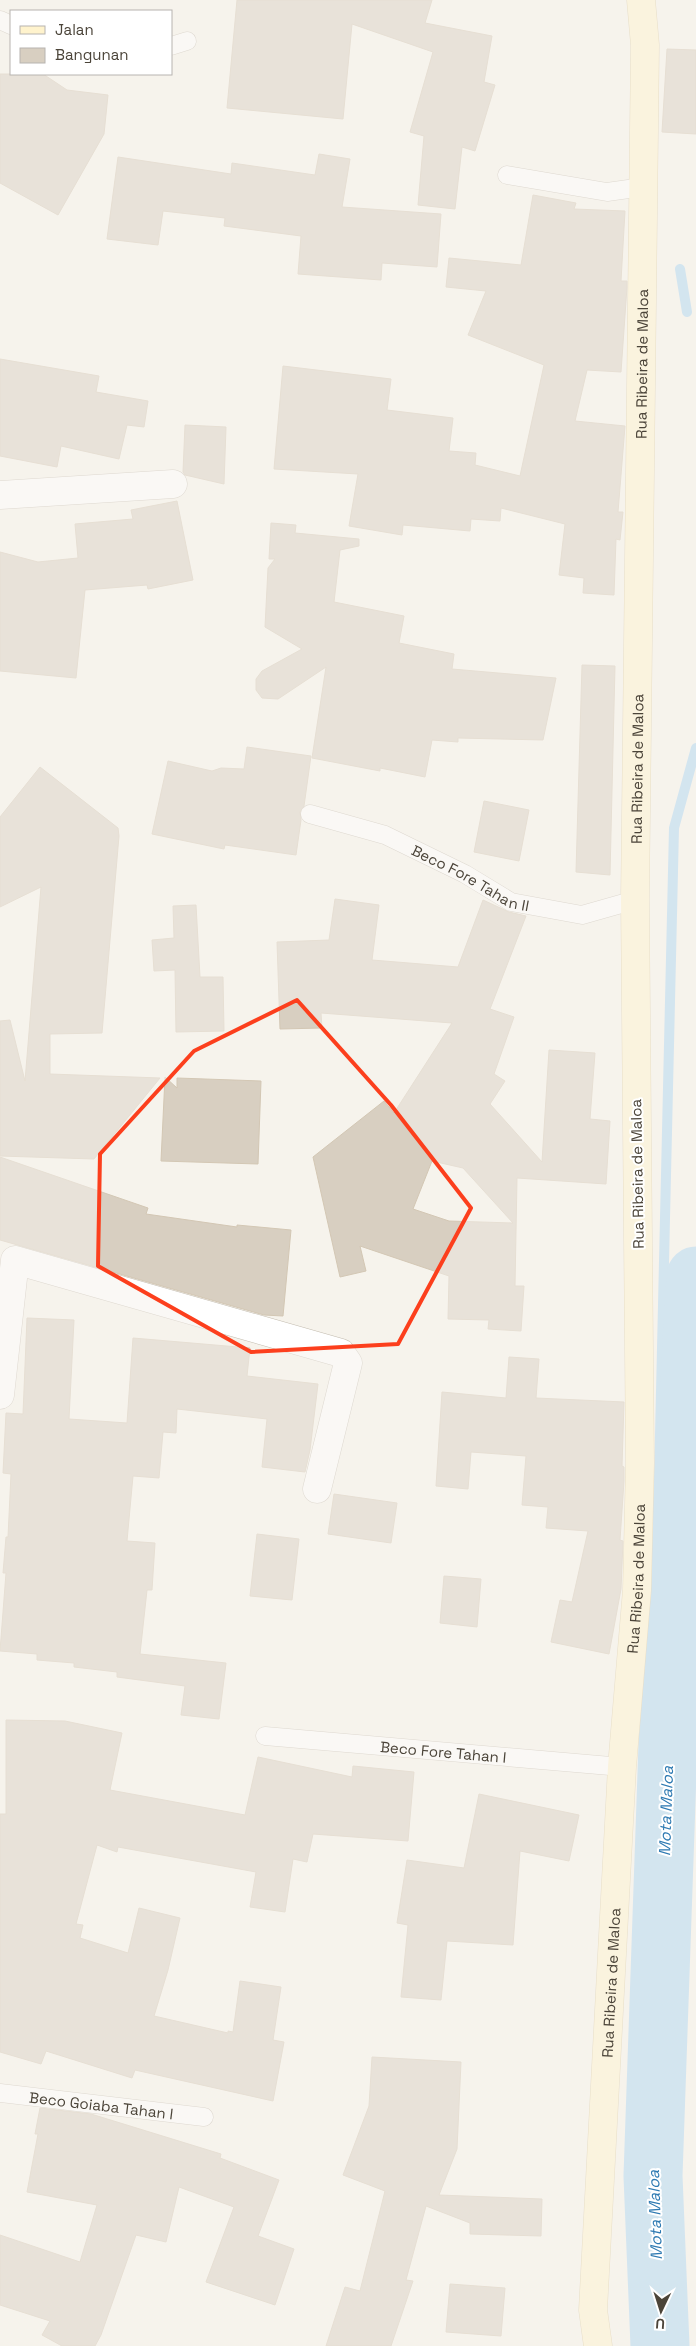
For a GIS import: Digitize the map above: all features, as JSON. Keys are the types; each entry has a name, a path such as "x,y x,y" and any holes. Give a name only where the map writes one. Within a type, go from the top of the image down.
{"street":[{"name":"Rua Ribeira de Maloa","path":"598,2346 592,2310 622,1767 637,1590 640,1473 635,900 645,45 641,0"},
{"path":"0,495 173,484"},
{"path":"0,1395 8,1256 341,1353 348,1364 317,1489"}],"lane":[{"path":"507,175 607,192 643,187"},
{"name":"Beco Fore Tahan II","path":"310,814 385,835 465,874 511,902 582,914 635,900"},
{"name":"Beco Fore Tahan I","path":"265,1736 622,1767"},
{"name":"Beco Goiaba Tahan I","path":"0,2093 204,2117"}],"highlighted area":[{"path":"297,1000 391,1105 471,1208 398,1344 251,1352 98,1266 100,1154 194,1051"}],"building":[{"path":"237,0 432,0 425,23 492,36 484,82 495,85 475,151 462,147 455,209 418,205 424,136 410,132 433,52 352,24 343,119 227,108"},
{"path":"667,49 696,50 696,134 662,132"},
{"path":"0,74 44,75 67,90 108,95 104,134 58,215 0,183"},
{"path":"319,154 350,159 342,207 441,214 437,267 382,263 381,280 298,274 301,236 224,226 225,218 163,211 158,245 107,239 118,157 231,174 232,163 315,175"},
{"path":"533,195 576,203 574,209 625,211 621,281 627,281 627,287 621,372 587,370 575,421 625,426 618,512 623,512 620,540 616,539 614,595 583,593 584,578 559,575 565,524 501,508 500,521 471,519 470,531 403,525 402,535 349,526 358,474 274,469 283,366 391,379 387,410 453,418 449,451 476,453 475,465 520,476 544,365 468,335 486,291 446,287 449,258 521,265"},
{"path":"0,359 99,376 96,392 148,401 144,427 127,425 119,459 61,446 57,467 0,456"},
{"path":"185,425 226,427 224,484 185,475 183,472"},
{"path":"177,501 193,580 148,589 147,585 85,590 76,678 0,671 0,552 38,562 78,558 75,524 133,519 131,510"},
{"path":"271,523 296,525 295,533 359,539 359,546 340,550 334,602 404,616 399,643 454,654 452,669 556,678 543,740 458,738 458,742 432,740 425,777 380,768 380,771 312,758 326,667 278,699 262,698 256,690 256,679 262,671 302,649 265,627 268,568 275,559 269,559"},
{"path":"582,665 615,666 610,875 576,872"},
{"path":"247,747 311,756 304,806 300,812 301,820 296,855 225,845 224,849 152,834 168,761 212,771 221,768 244,769"},
{"path":"40,767 118,828 119,836 102,1033 50,1034 50,1074 160,1078 94,1159 0,1156 0,1021 10,1020 25,1081 41,887 0,907 0,817"},
{"path":"484,801 529,810 519,861 474,852"},
{"path":"335,899 379,905 372,960 458,967 483,900 509,912 526,916 490,1009 514,1017 494,1074 505,1081 490,1104 542,1162 549,1050 595,1053 590,1119 610,1121 606,1184 517,1178 515,1286 524,1286 521,1331 488,1329 489,1320 448,1319 449,1276 360,1246 366,1271 340,1277 313,1157 384,1101 394,1113 452,1023 321,1013 322,1028 280,1029 277,942 329,940","holes":["432,1161 463,1168 513,1223 449,1221 413,1209"]},
{"path":"196,905 200,977 223,977 224,1031 176,1032 175,970 154,971 152,940 174,938 173,906"},
{"path":"165,1077 177,1088 177,1078 261,1081 258,1164 161,1161"},
{"path":"0,1157 148,1208 146,1214 237,1227 237,1225 291,1230 283,1316 264,1315 0,1240"},
{"path":"27,1318 74,1320 69,1419 127,1423 133,1338 250,1348 247,1376 318,1384 310,1450 305,1472 262,1467 267,1419 177,1409 176,1433 163,1432 159,1478 133,1476 127,1541 155,1543 152,1590 147,1590 140,1654 226,1663 219,1719 181,1715 185,1686 117,1677 117,1672 74,1667 74,1663 37,1660 37,1654 0,1651 6,1573 3,1573 6,1537 8,1537 11,1474 3,1473 6,1413 23,1414"},
{"path":"509,1357 539,1359 536,1398 624,1402 622,1466 624,1467 624,1481 620,1540 623,1541 621,1589 609,1654 551,1642 560,1600 572,1602 588,1531 546,1528 548,1507 522,1505 526,1456 471,1452 468,1489 436,1486 442,1392 506,1398"},
{"path":"334,1494 397,1503 391,1543 328,1534"},
{"path":"257,1534 299,1539 292,1600 250,1596"},
{"path":"444,1576 481,1579 477,1627 440,1623"},
{"path":"6,1720 65,1721 122,1733 110,1790 245,1815 258,1757 352,1777 353,1766 414,1772 408,1841 313,1834 307,1862 293,1859 285,1912 250,1907 256,1872 118,1847 117,1852 97,1845 76,1924 83,1925 80,1938 128,1953 139,1908 180,1918 168,1970 154,2016 228,2033 228,2031 233,2032 240,1981 281,1987 273,2040 284,2042 273,2101 135,2070 132,2078 46,2051 41,2064 0,2052 0,1814 6,1814"},
{"path":"479,1794 579,1815 569,1861 520,1851 513,1945 447,1941 441,2000 401,1997 408,1925 397,1923 407,1860 464,1868"},
{"path":"372,2057 461,2062 457,2149 439,2195 542,2199 541,2236 470,2234 470,2223 426,2206 406,2280 413,2281 391,2346 326,2346 345,2287 360,2291 385,2191 343,2175 369,2106"},
{"path":"40,2108 91,2114 221,2154 220,2158 279,2180 258,2236 294,2249 275,2305 206,2282 234,2207 179,2187 166,2242 136,2235 101,2335 95,2346 62,2346 42,2335 50,2321 0,2305 0,2235 80,2262 97,2205 27,2192 38,2134 35,2134"},
{"path":"450,2284 505,2288 501,2336 446,2332"}],"waterway":[{"path":"680,269 687,312"},
{"path":"639,2346 674,828 696,748"},
{"name":"Mota Maloa","path":"660,2346 653,2176 668,1744 696,1276"}]}
